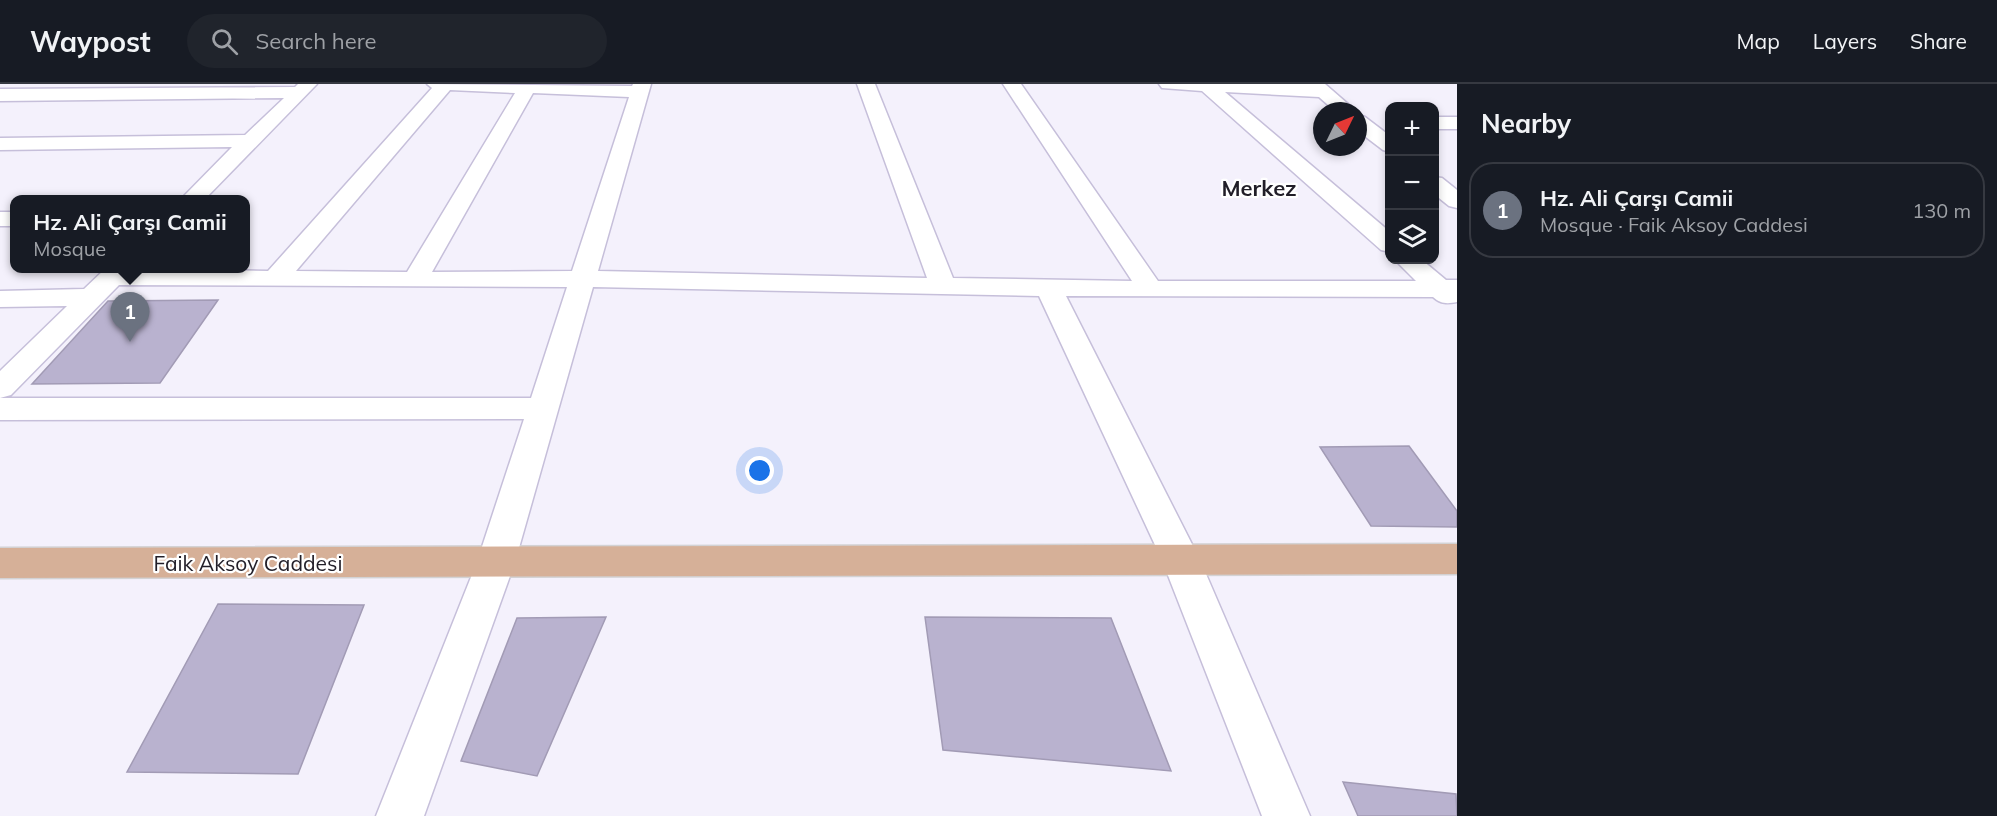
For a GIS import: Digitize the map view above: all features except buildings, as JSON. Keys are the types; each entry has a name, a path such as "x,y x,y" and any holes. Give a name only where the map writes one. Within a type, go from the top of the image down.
{"main road":[{"name":"Faik Aksoy Caddesi","path":"0,563 1457,560"}],"street":[{"path":"400,816 496,562 641,88 526,88 436,84"},
{"path":"866,84 944,286"},
{"path":"1012,84 1151,289"},
{"path":"1168,84 1319,88 1336,102"},
{"path":"275,279 445,85"},
{"path":"1207,86 1385,242"},
{"path":"0,95 304,88"},
{"path":"196,195 304,88"},
{"path":"416,280 526,88"},
{"path":"1367,120 1385,122"},
{"path":"1439,123 1457,123"},
{"path":"1367,128 1385,143"},
{"path":"0,144 250,141"},
{"path":"1439,187 1457,201"},
{"path":"1412,264 1451,293"},
{"path":"0,388 117,273 275,279 582,279 1451,293"},
{"path":"1049,288 1181,560 1286,816"},
{"path":"0,299 93,297"},
{"path":"0,409 543,408"}],"place":[{"name":"Hz. Ali Çarşı Camii","path":"130,342"}],"district":[{"name":"Merkez","path":"1259,188"}]}
